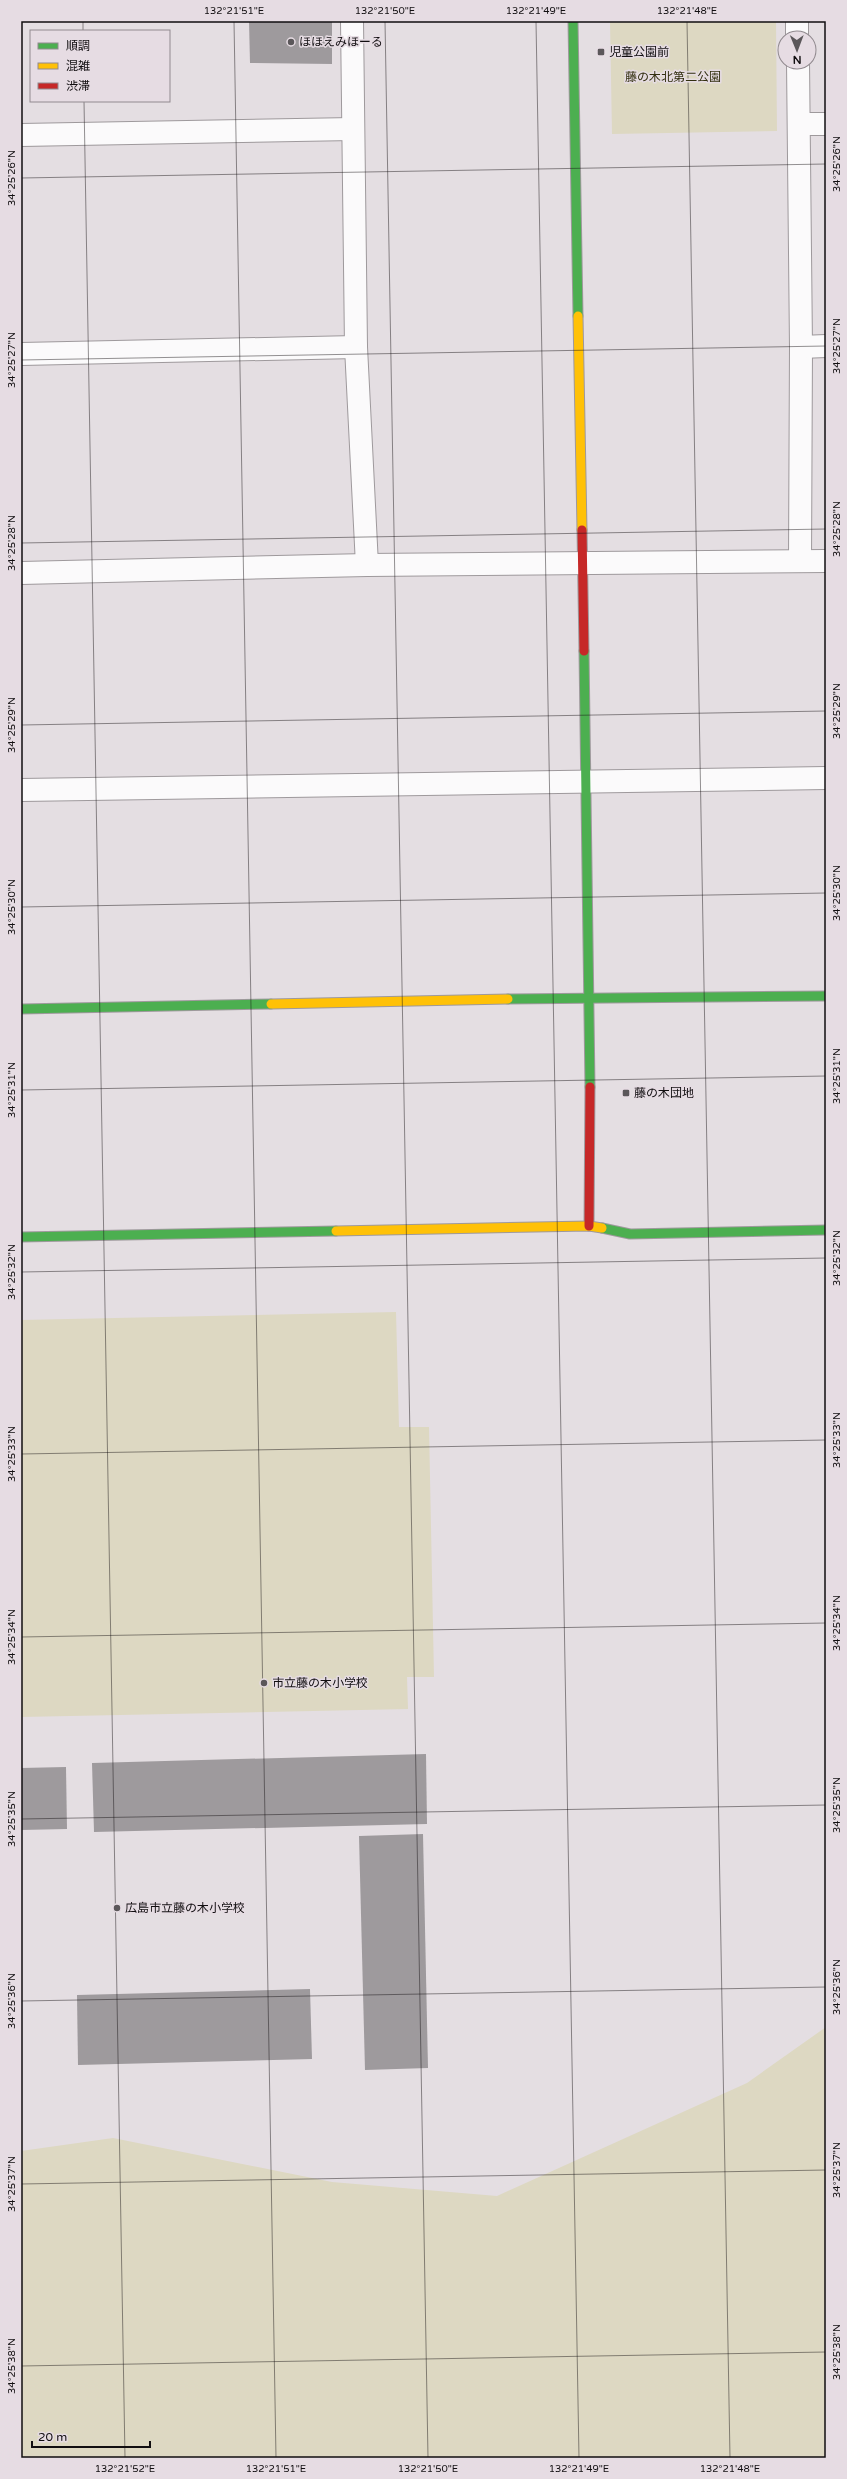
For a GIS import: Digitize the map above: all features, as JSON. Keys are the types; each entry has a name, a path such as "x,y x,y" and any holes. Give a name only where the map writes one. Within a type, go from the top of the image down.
{"street":[{"path":"352,21 356,347 367,565"},
{"path":"573,21 590,997 589,1226"},
{"path":"798,70 800,124 801,347 800,561"},
{"path":"800,124 826,124"},
{"path":"21,135 353,130"},
{"path":"801,347 826,346"},
{"path":"21,354 356,347"},
{"path":"21,573 367,565 826,561"},
{"path":"21,790 826,778"},
{"path":"21,1009 590,997 826,996"},
{"path":"21,1237 589,1226 630,1234 826,1230"}],"green space":[{"name":"藤の木北第二公園","path":"610,21 776,21 777,131 612,134"},
{"path":"396,1312 399,1427 429,1427 434,1677 407,1677 408,1709 21,1717 21,1320"},
{"path":"826,2027 826,2458 21,2458 21,2151 113,2138 332,2182 497,2196 747,2083"}],"building":[{"name":"ほほえみほーる","path":"249,21 332,21 332,64 250,63"},
{"path":"426,1754 427,1824 94,1832 92,1763"},
{"path":"66,1767 67,1829 21,1830 21,1768"},
{"path":"423,1834 428,2068 365,2070 359,1836"},
{"path":"310,1989 312,2059 78,2065 77,1995"}],"traffic: fast":[{"path":"573,21 578,316"},
{"path":"584,651 590,1087"},
{"path":"508,999 826,996"},
{"path":"21,1009 271,1004"},
{"path":"602,1228 630,1234 826,1230"},
{"path":"21,1237 336,1231"}],"traffic: slow":[{"path":"578,316 582,530"},
{"path":"271,1004 508,999"},
{"path":"336,1231 589,1226 602,1228"}],"traffic: jam":[{"path":"582,530 584,651"},
{"path":"589,1226 590,1087"}],"place":[{"name":"ほほえみほーる","path":"291,42"},
{"name":"児童公園前","path":"601,52"},
{"name":"藤の木団地","path":"626,1093"},
{"name":"市立藤の木小学校","path":"264,1683"},
{"name":"広島市立藤の木小学校","path":"117,1908"}]}
